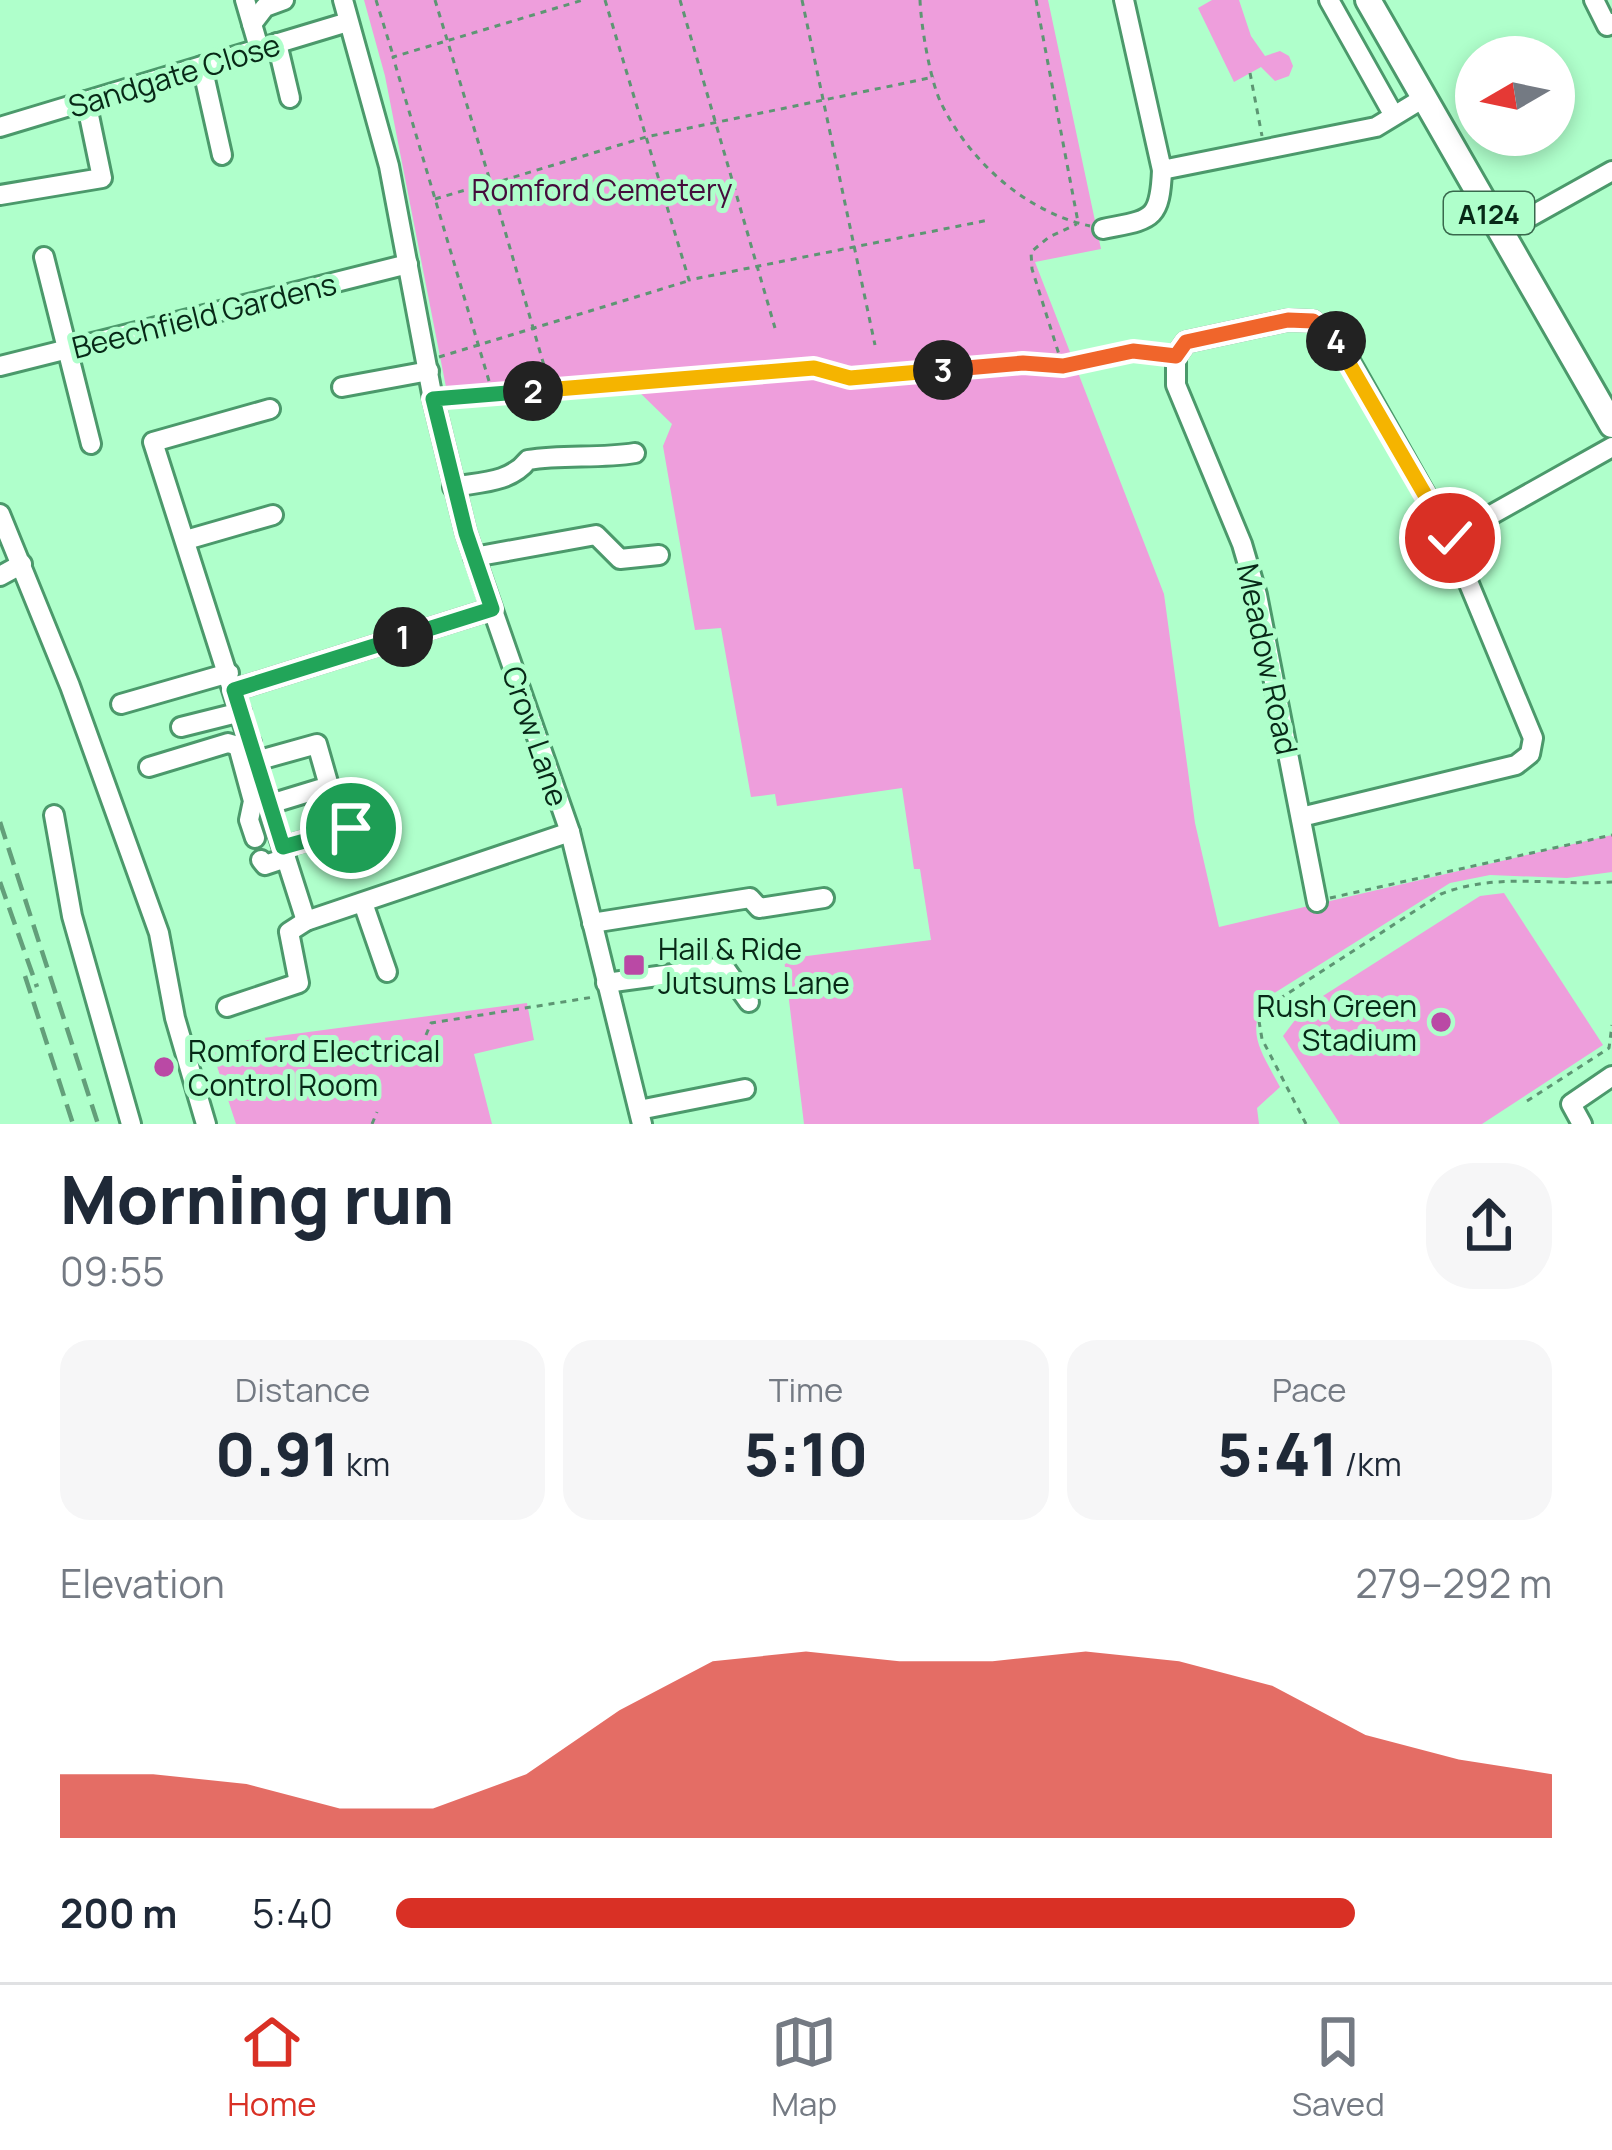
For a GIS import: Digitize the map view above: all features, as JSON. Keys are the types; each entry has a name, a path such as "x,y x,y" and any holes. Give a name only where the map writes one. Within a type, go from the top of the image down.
{"main road":[{"name":"A124","path":"1368,0 1612,425"}],"street":[{"path":"245,0 252,24 268,45 290,98"},
{"path":"252,24 265,7 284,0"},
{"name":"Crow Lane","path":"343,0 389,166 454,487 570,832 640,1117"},
{"path":"1103,229 1148,219 1160,206 1162,170 1124,0"},
{"path":"1329,0 1393,114"},
{"path":"1594,0 1609,24"},
{"name":"Sandgate Close","path":"0,127 347,22"},
{"path":"202,66 222,155"},
{"path":"1162,170 1376,127 1422,99"},
{"path":"0,195 102,178 86,101"},
{"path":"1501,233 1612,171"},
{"path":"44,257 91,443"},
{"name":"Beechfield Gardens","path":"0,366 408,264"},
{"path":"1176,356 1186,342 1288,320 1313,321 1342,347 1450,538 1533,738 1530,754 1516,765 1301,817"},
{"name":"Meadow Road","path":"1176,356 1176,385 1242,544 1257,596 1317,902"},
{"path":"342,387 427,366"},
{"path":"255,838 249,820 254,801 241,712 153,442 270,409"},
{"path":"1450,538 1612,447"},
{"path":"454,487 505,478 519,472 528,460 563,454 601,458 635,453"},
{"path":"0,514 159,933 175,1018 206,1124"},
{"path":"183,532 273,515"},
{"path":"474,557 596,535 620,559 659,555"},
{"path":"0,576 22,564"},
{"path":"121,704 231,681 492,609"},
{"path":"181,727 241,712"},
{"path":"149,767 228,743 249,750 316,744 329,786 270,804"},
{"path":"249,750 306,921"},
{"path":"54,814 72,916 131,1124"},
{"path":"261,860 265,866 285,852 351,828"},
{"path":"227,1006 299,982 289,932 306,921 570,832"},
{"path":"592,923 750,898 759,908 824,898"},
{"path":"363,903 387,972"},
{"path":"607,989 724,967 749,1002"},
{"path":"1582,1124 1571,1104 1612,1076"},
{"path":"640,1117 745,1089"}],"path":[{"path":"376,0 489,381"},
{"path":"435,0 545,369"},
{"path":"393,57 583,0"},
{"path":"605,0 689,280"},
{"path":"680,0 776,328"},
{"path":"802,0 875,345"},
{"path":"920,0 939,100 974,155 1018,194 1078,224"},
{"path":"1036,0 1078,224"},
{"path":"1250,73 1264,149"},
{"path":"435,200 646,137 934,76"},
{"path":"427,366 478,345 689,280 989,220"},
{"path":"1063,366 1031,252 1049,237 1078,224"},
{"path":"433,399 814,368 850,378 1023,363 1063,366 1133,351 1176,356"},
{"path":"1317,902 1612,835"},
{"path":"1306,1124 1262,1039 1259,1021 1276,1001 1442,894 1470,883 1496,879 1612,882"},
{"path":"426,1035 431,1023 607,989"},
{"path":"1527,1101 1609,1048 1612,1024"},
{"path":"372,1124 377,1112"}],"green space":[{"name":"Romford Cemetery","path":"364,0 1048,0 1101,249 1035,262 1164,594 1195,823 1219,927 1612,835 1612,872 1567,878 1490,875 1450,883 1268,997 1256,1032 1280,1087 1257,1108 1259,1124 804,1124 784,959 931,940 902,788 777,806 775,794 751,797 721,628 695,630 663,446 672,424 635,388 634,379 446,387 385,76"},
{"path":"1212,0 1239,0 1251,36 1265,56 1280,51 1289,56 1293,66 1289,76 1275,81 1261,67 1234,82 1198,8"},
{"name":"Rush Green Stadium","path":"1504,893 1603,1045 1482,1124 1340,1124 1283,1036 1304,1008 1480,896"},
{"path":"527,1003 534,1040 474,1054 492,1124 236,1124 210,1045"}],"railway":[{"path":"0,822 98,1124"},
{"path":"0,882 37,987"},
{"path":"25,976 73,1124"}],"place":[{"name":"Hail & Ride Jutsums Lane","path":"634,965"},
{"name":"Rush Green Stadium","path":"1441,1022"},
{"name":"Romford Electrical Control Room","path":"164,1067"}],"route":[{"path":"351,828 283,847 234,690 492,609 466,533 433,399 814,368 850,378 1023,363 1063,366 1133,351 1176,356 1186,342 1288,320 1313,321 1342,347 1450,538"}]}
